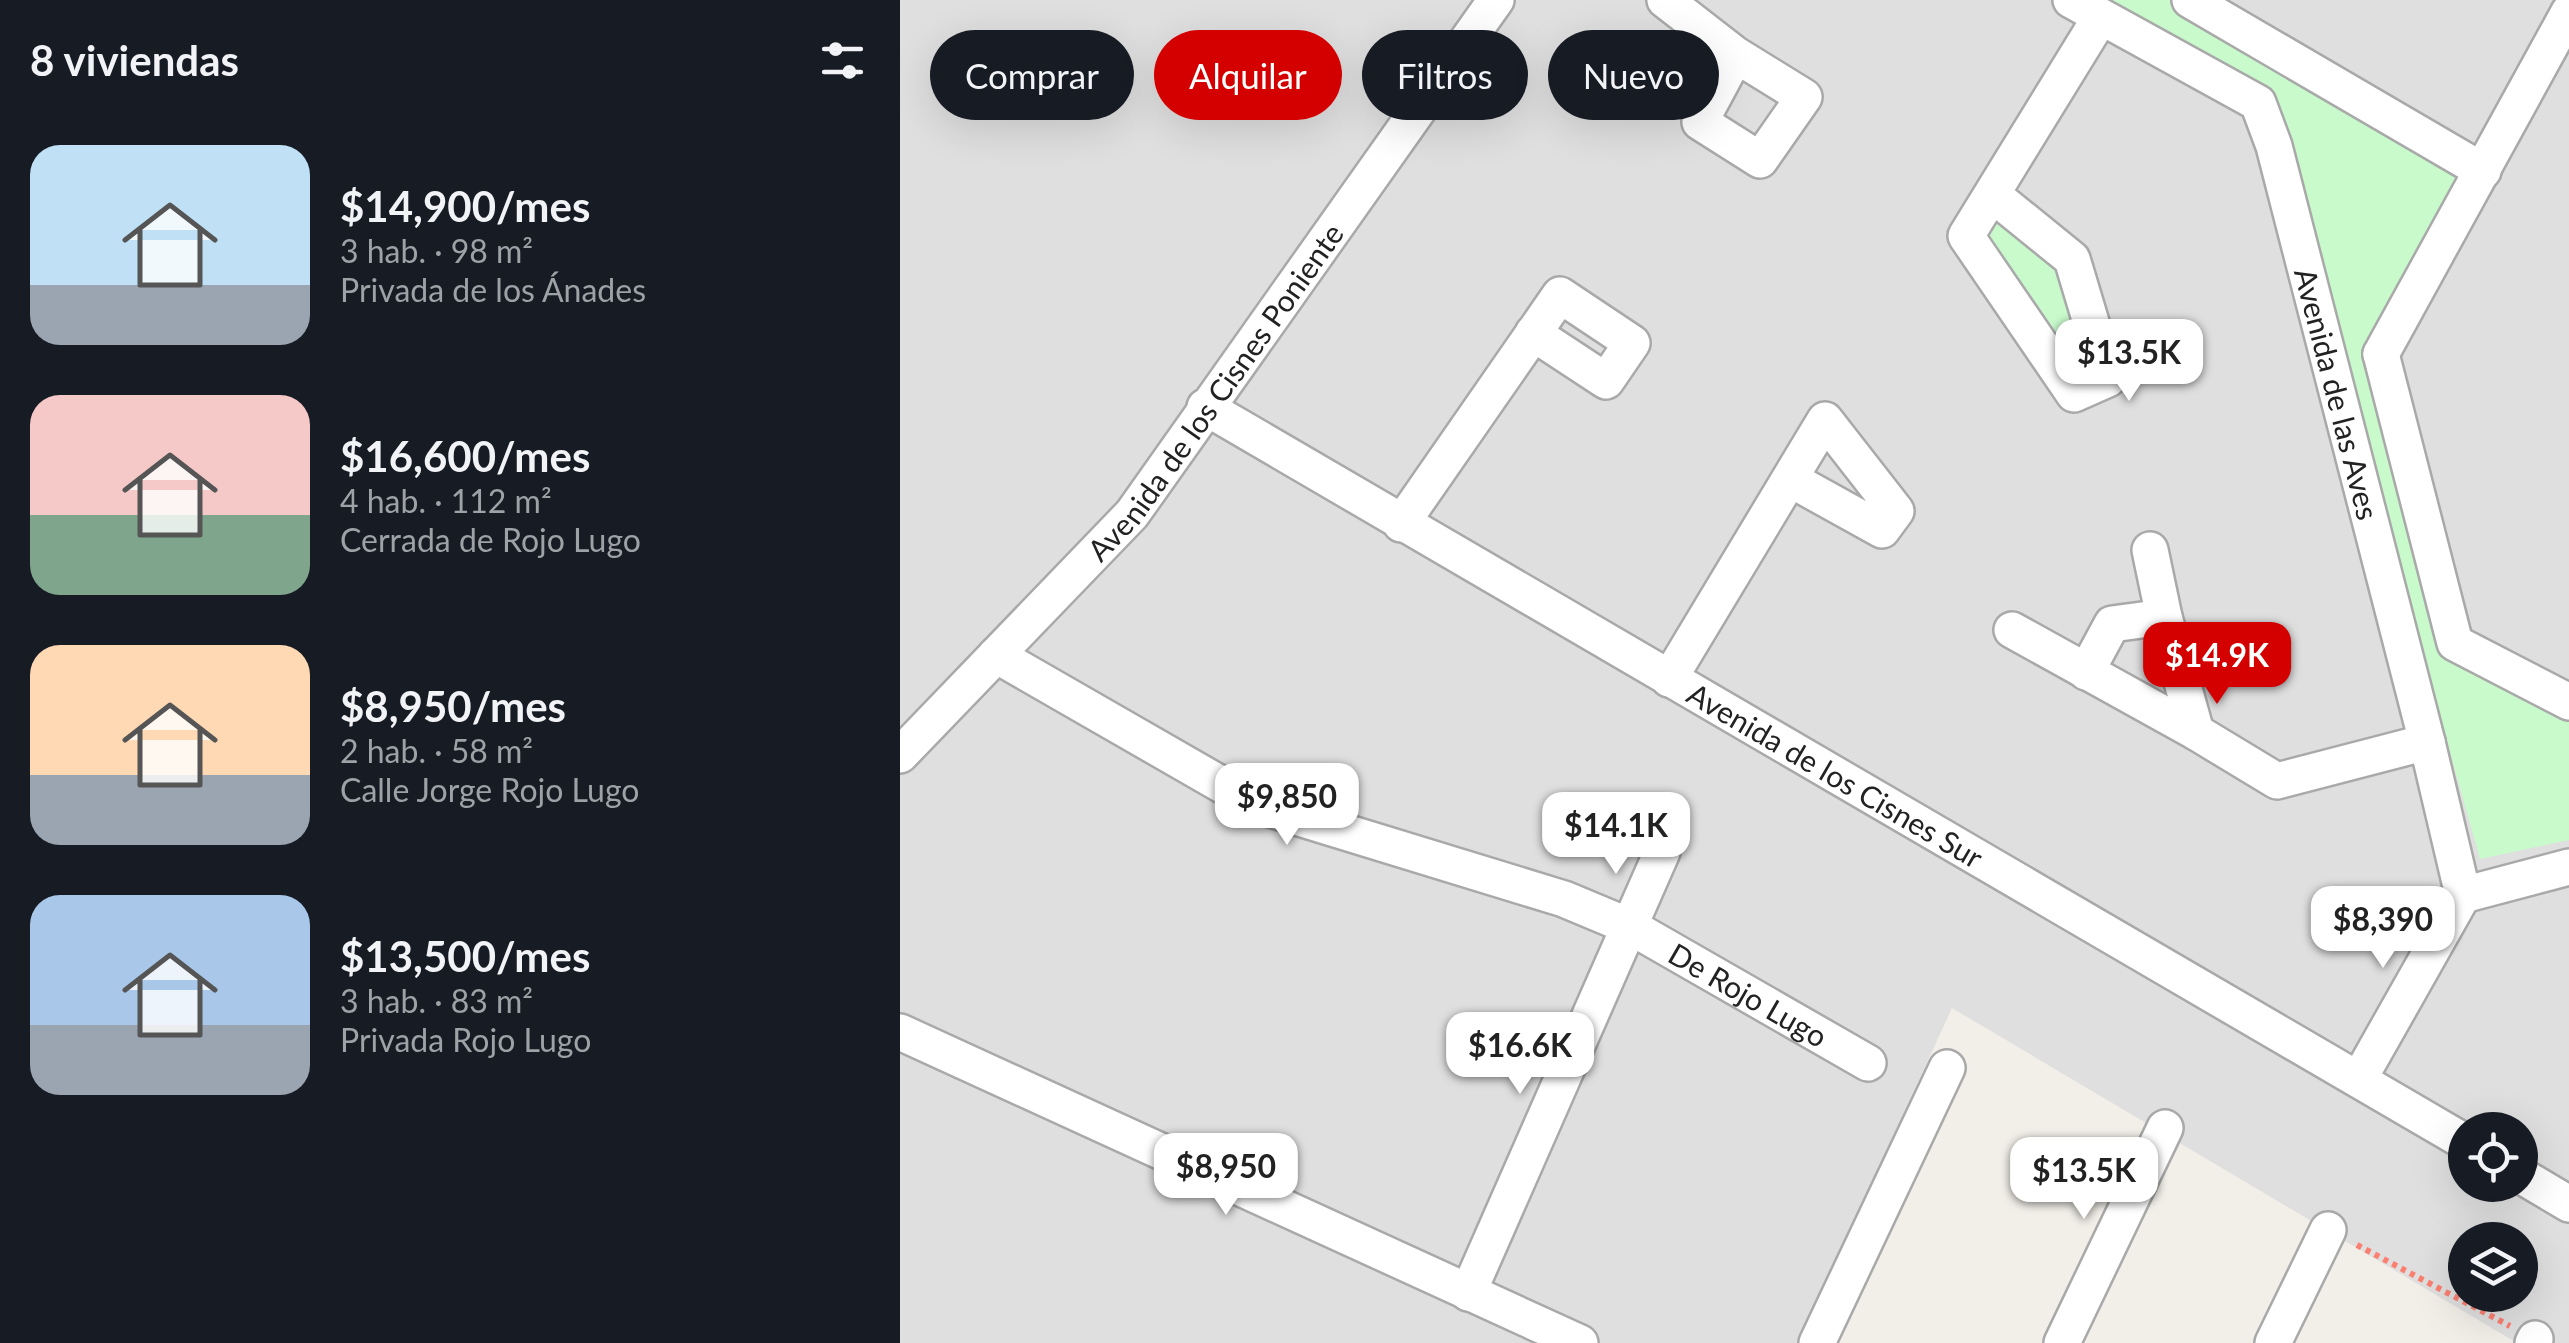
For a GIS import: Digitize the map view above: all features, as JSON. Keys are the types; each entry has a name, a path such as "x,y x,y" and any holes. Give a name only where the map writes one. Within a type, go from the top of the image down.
{"street":[{"name":"Avenida de los Cisnes Poniente","path":"900,754 1132,514 1496,0"},
{"path":"1665,0 1736,55"},
{"path":"2190,0 2483,170"},
{"path":"1993,195 2072,259 2108,379 2074,394 1966,236 1993,195 2086,9 2258,103 2302,67"},
{"path":"2326,350 2381,354 2569,12"},
{"name":"Avenida de las Aves","path":"2258,103 2274,146 2463,895"},
{"path":"1401,524 1533,333"},
{"name":"Avenida de las Aves","path":"2381,354 2455,644"},
{"name":"Avenida de los Cisnes Sur","path":"1205,407 2448,1132"},
{"path":"1669,679 1790,479"},
{"path":"2150,550 2196,732"},
{"path":"2086,672 2112,624 2164,617"},
{"path":"2012,630 2276,781 2427,742"},
{"path":"2405,657 2455,644 2569,702"},
{"name":"De Rojo Lugo","path":"996,655 1257,805 1564,899 1631,927 1868,1063"},
{"path":"1468,1293 1662,852"},
{"path":"2359,1079 2463,895 2569,867"},
{"path":"900,1032 1580,1343"},
{"path":"1817,1343 1947,1068"},
{"path":"2062,1343 2165,1128"},
{"path":"2538,1186 2569,1204"},
{"path":"2273,1343 2328,1230"}],"path":[{"path":"2328,1230 2534,1341"}],"shaded area":[{"path":"900,0 2569,0 2569,1343 2517,1343 2465,1312 2538,1312 2538,1222 2448,1222 2448,1302 1952,1008 1798,1343 900,1343"}],"green space":[{"path":"2091,0 2172,0 2467,174 2373,349 2443,629 2569,712 2569,840 2480,859 2268,106"},
{"path":"1995,214 2063,265 2094,350 2072,360 1980,233"}]}
